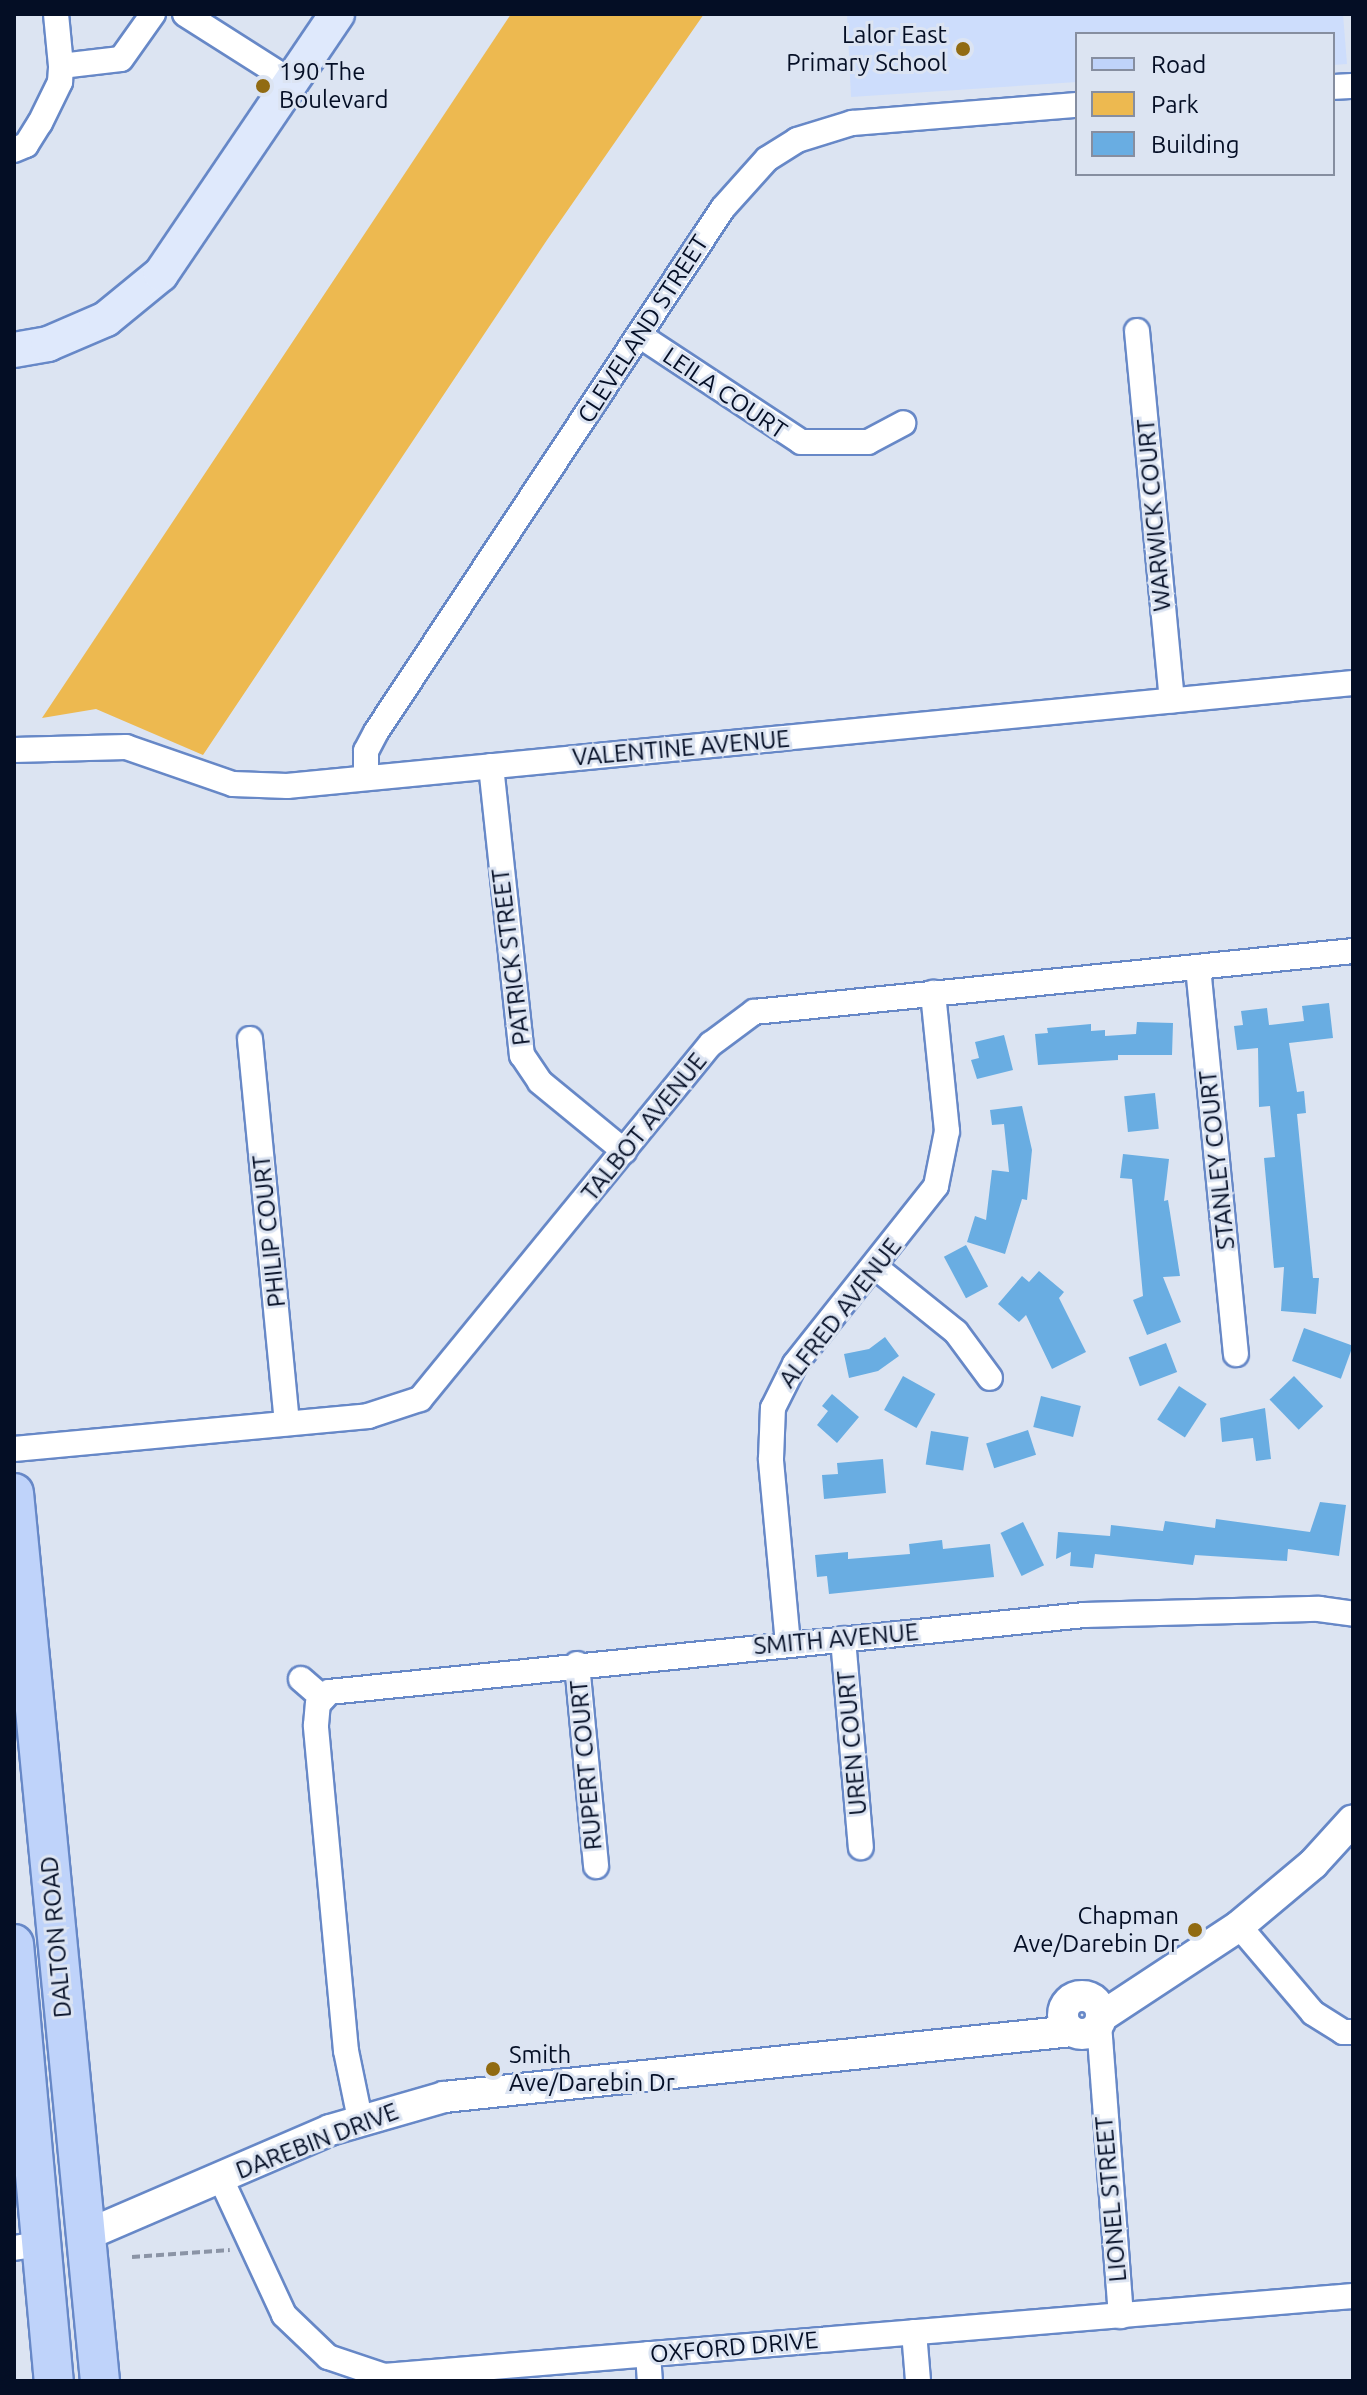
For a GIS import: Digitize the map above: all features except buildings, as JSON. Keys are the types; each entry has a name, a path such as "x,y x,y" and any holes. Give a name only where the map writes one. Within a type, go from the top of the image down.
{"main road":[{"path":"17,352 78,333 143,293 179,252 337,14"},
{"name":"DALTON ROAD","path":"14,1493 19,1612 100,2381"},
{"name":"DALTON ROAD","path":"14,1944 27,2246 54,2381"},
{"path":"27,2246 84,2236"}],"street":[{"path":"14,150 26,145 60,82 56,14"},
{"path":"61,66 121,59 153,14"},
{"path":"185,14 292,82"},
{"name":"CLEVELAND STREET","path":"366,777 366,751 376,732 639,335 746,180 797,140 852,123 1075,105"},
{"name":"WARWICK COURT","path":"1137,331 1172,700"},
{"name":"LEILA COURT","path":"639,335 801,442 868,442 903,423"},
{"name":"VALENTINE AVENUE","path":"14,750 126,747 201,776 255,787 1353,683"},
{"name":"PATRICK STREET","path":"491,766 522,1055 540,1082 624,1151"},
{"name":"TALBOT AVENUE","path":"14,1449 389,1413 420,1399 711,1044 742,1017 775,1007 1353,951"},
{"name":"STANLEY COURT","path":"1198,967 1236,1354"},
{"name":"ALFRED AVENUE","path":"788,1644 771,1459 773,1408 795,1364 926,1204 946,1157 933,993"},
{"name":"PHILIP COURT","path":"250,1039 287,1423"},
{"path":"874,1266 956,1332 990,1378"},
{"name":"SMITH AVENUE","path":"323,1698 352,1686 1084,1615 1319,1609 1353,1614"},
{"name":"UREN COURT","path":"843,1639 861,1847"},
{"name":"RUPERT COURT","path":"577,1664 596,1866"},
{"path":"301,1679 323,1698 316,1725 346,2051 360,2119"},
{"name":"DAREBIN DRIVE","path":"84,2236 360,2119 492,2090 991,2037 1084,2019 1239,1926 1313,1864 1353,1820"},
{"path":"1239,1926 1313,2013 1343,2032 1353,2032"},
{"name":"LIONEL STREET","path":"1084,2019 1101,2082 1121,2316"},
{"name":"OXFORD DRIVE","path":"221,2179 284,2315 328,2357 384,2378 1353,2296"},
{"path":"914,2332 918,2381"},
{"path":"648,2354 650,2381"}],"path":[{"path":"132,2257 230,2250"}],"shaded area":[{"name":"Lalor East Primary School","path":"847,14 1343,14 1347,64 1335,65 1335,32 1075,32 1075,82 851,97"}],"green space":[{"path":"511,14 704,14 547,240 203,755 96,709 42,718"}],"place":[{"name":"Lalor East Primary School","path":"963,49"},
{"name":"190 The Boulevard","path":"263,86"},
{"name":"Chapman Ave/Darebin Dr","path":"1195,1930"},
{"name":"Smith Ave/Darebin Dr","path":"493,2069"}]}
